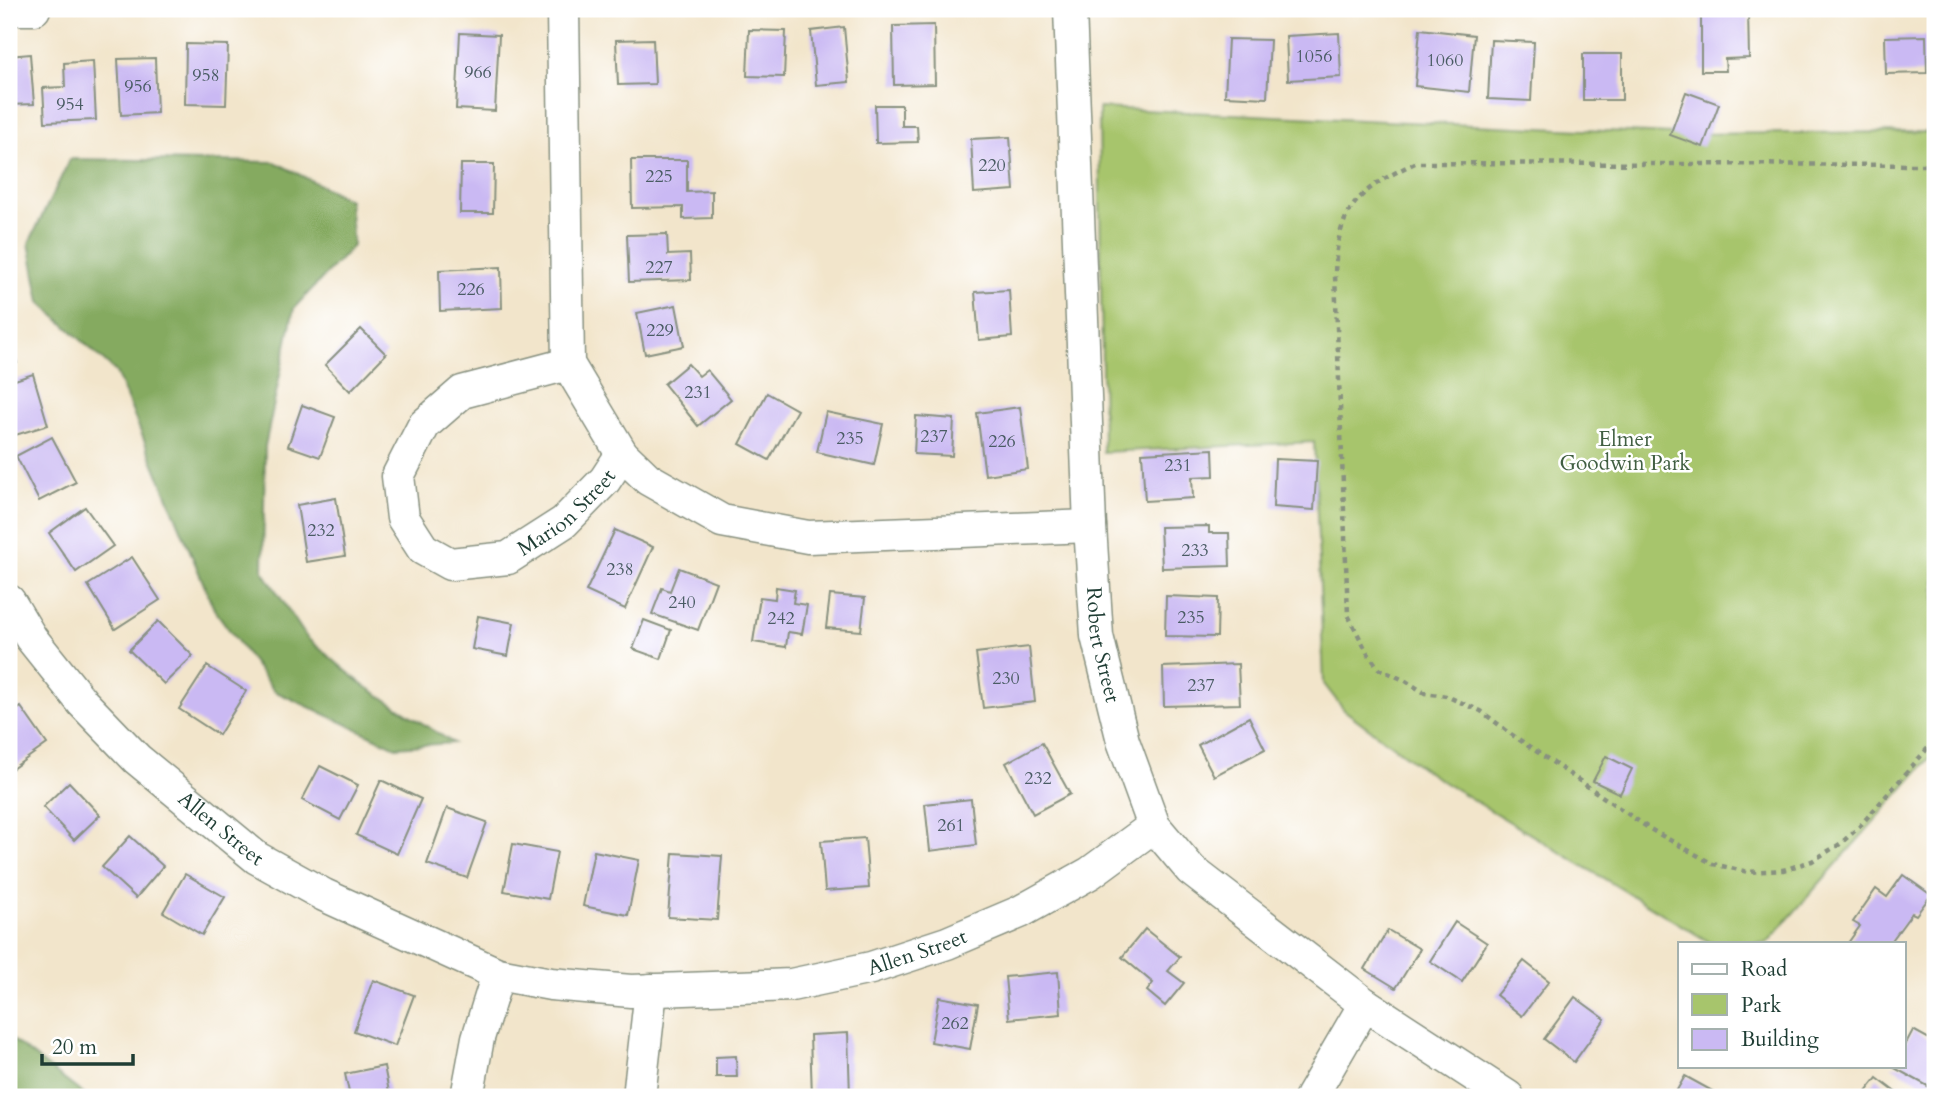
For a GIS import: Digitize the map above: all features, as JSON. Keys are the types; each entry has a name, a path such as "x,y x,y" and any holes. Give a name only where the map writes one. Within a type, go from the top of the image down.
{"street":[{"path":"9,9 34,9"},
{"path":"563,9 568,364"},
{"name":"Robert Street","path":"1070,9 1090,526 1097,636 1123,741 1154,826 1191,870 1365,1004 1508,1097"},
{"name":"Marion Street","path":"622,454 606,480 564,522 508,558 450,564 424,549 404,518 398,476 424,425 462,392 568,364 622,454 649,479 722,521 808,537 1090,526"},
{"name":"Allen Street","path":"9,601 31,638 83,703 136,759 257,858 324,895 498,974 551,984 631,991 791,985 884,964 947,943 1020,912 1090,873 1154,826"},
{"path":"467,1097 478,1038 498,974"},
{"path":"639,1097 651,990"},
{"path":"1311,1097 1365,1004"}],"path":[{"path":"1935,165 1415,163 1382,178 1359,198 1342,223 1336,245 1335,275 1348,615 1379,669 1404,680 1425,694 1446,696 1481,710 1511,734 1650,830 1713,864 1748,872 1783,870 1812,861 1840,844 1859,827 1935,740"}],"green space":[{"name":"Elmer Goodwin Park","path":"1099,108 1671,134 1935,132 1935,752 1768,942 1709,942 1432,775 1344,710 1324,684 1314,442 1103,452"},
{"path":"70,159 275,162 349,200 353,246 294,308 265,446 263,571 307,638 362,684 453,743 396,747 274,691 214,609 116,372 40,302 29,243"},
{"path":"9,1037 87,1097 9,1097"}],"building":[{"path":"1701,9 1748,9 1749,58 1725,59 1726,71 1701,71"},
{"path":"934,25 935,84 894,85 893,26"},
{"path":"844,27 849,82 816,85 811,31"},
{"path":"1420,29 1474,35 1469,92 1415,86"},
{"path":"749,30 786,31 784,77 747,76"},
{"path":"460,33 499,35 495,111 456,109"},
{"path":"1339,33 1341,77 1288,80 1286,36"},
{"path":"1926,36 1927,73 1886,74 1885,37"},
{"path":"653,39 655,84 618,85 616,40"},
{"path":"1228,39 1270,40 1267,98 1225,96"},
{"path":"1491,40 1534,42 1531,101 1488,99"},
{"path":"186,44 228,45 226,105 185,104"},
{"path":"30,54 34,104 9,105 9,56"},
{"path":"1583,54 1622,54 1622,100 1583,100"},
{"path":"155,58 157,113 121,115 118,59"},
{"path":"93,61 96,120 45,122 43,88 65,87 64,63"},
{"path":"1686,92 1719,104 1703,147 1670,135"},
{"path":"875,105 902,105 902,126 917,126 918,142 876,143"},
{"path":"1010,137 1014,190 974,193 971,139"},
{"path":"631,160 687,160 687,192 712,191 712,218 683,219 683,207 632,208"},
{"path":"461,164 494,164 493,213 460,213"},
{"path":"667,234 668,255 690,254 691,280 629,282 627,235"},
{"path":"501,267 502,308 440,311 439,270"},
{"path":"1009,290 1012,337 979,340 975,292"},
{"path":"676,305 684,346 645,354 637,313"},
{"path":"361,329 386,354 350,391 325,365"},
{"path":"9,333 17,363 9,365"},
{"path":"688,364 699,376 707,370 731,399 698,426 664,384"},
{"path":"33,374 48,425 9,437 9,382"},
{"path":"767,393 797,410 769,460 740,444"},
{"path":"302,405 335,417 320,457 288,446"},
{"path":"1020,407 1028,469 985,475 977,413"},
{"path":"826,412 883,424 874,465 817,452"},
{"path":"916,416 954,419 952,456 914,454"},
{"path":"52,437 76,482 39,501 16,456"},
{"path":"1213,449 1214,476 1192,477 1193,498 1145,501 1142,453"},
{"path":"1275,459 1317,461 1314,510 1273,507"},
{"path":"336,498 345,556 306,562 297,505"},
{"path":"85,507 113,546 76,572 49,533"},
{"path":"1209,526 1209,533 1229,533 1230,566 1162,568 1160,527"},
{"path":"615,530 653,547 625,609 586,591"},
{"path":"132,557 160,600 115,629 88,585"},
{"path":"679,568 716,582 698,630 652,614 662,588 670,591"},
{"path":"776,587 795,590 793,603 807,605 802,634 788,632 786,647 753,642 760,597 775,599"},
{"path":"830,595 865,598 861,631 826,628"},
{"path":"1166,596 1218,598 1217,637 1165,636"},
{"path":"478,616 514,623 508,656 472,649"},
{"path":"644,620 671,630 661,659 633,649"},
{"path":"158,621 193,656 164,684 129,650"},
{"path":"1029,647 1035,702 983,708 976,653"},
{"path":"1238,664 1240,704 1164,706 1163,667"},
{"path":"207,666 246,691 219,735 179,709"},
{"path":"21,707 47,744 9,771 9,716"},
{"path":"1249,717 1265,749 1214,776 1198,745"},
{"path":"1042,743 1070,794 1033,814 1006,763"},
{"path":"1606,756 1632,769 1620,794 1593,781"},
{"path":"320,766 358,785 340,820 302,800"},
{"path":"381,780 421,799 397,854 356,835"},
{"path":"69,782 100,815 74,840 43,807"},
{"path":"971,799 976,845 930,851 925,804"},
{"path":"447,808 487,822 467,878 427,864"},
{"path":"130,836 163,866 136,898 102,867"},
{"path":"865,838 869,888 825,891 821,841"},
{"path":"513,844 557,852 548,899 504,891"},
{"path":"594,851 639,860 628,915 583,906"},
{"path":"673,853 722,856 717,920 668,917"},
{"path":"185,874 225,897 202,935 163,912"},
{"path":"1903,875 1931,895 1916,915 1912,913 1891,942 1849,942 1860,926 1853,922 1876,889 1887,897"},
{"path":"1455,922 1487,943 1462,982 1430,961"},
{"path":"1145,929 1180,957 1168,971 1184,983 1165,1006 1147,991 1153,983 1122,957"},
{"path":"1388,930 1420,949 1396,988 1365,969"},
{"path":"1524,961 1549,981 1522,1016 1496,995"},
{"path":"1058,972 1061,1014 1009,1019 1005,977"},
{"path":"373,980 414,995 395,1046 354,1031"},
{"path":"939,997 978,1004 970,1049 931,1042"},
{"path":"1575,997 1605,1019 1574,1062 1544,1039"},
{"path":"1913,1030 1935,1042 1935,1090 1895,1068 1906,1068 1906,1043"},
{"path":"848,1033 850,1096 812,1097 810,1035"},
{"path":"736,1056 737,1077 716,1077 716,1057"},
{"path":"384,1066 390,1097 350,1097 345,1074"},
{"path":"1685,1076 1716,1093 1714,1097 1673,1097"},
{"path":"1877,1078 1902,1097 1862,1097"}]}
